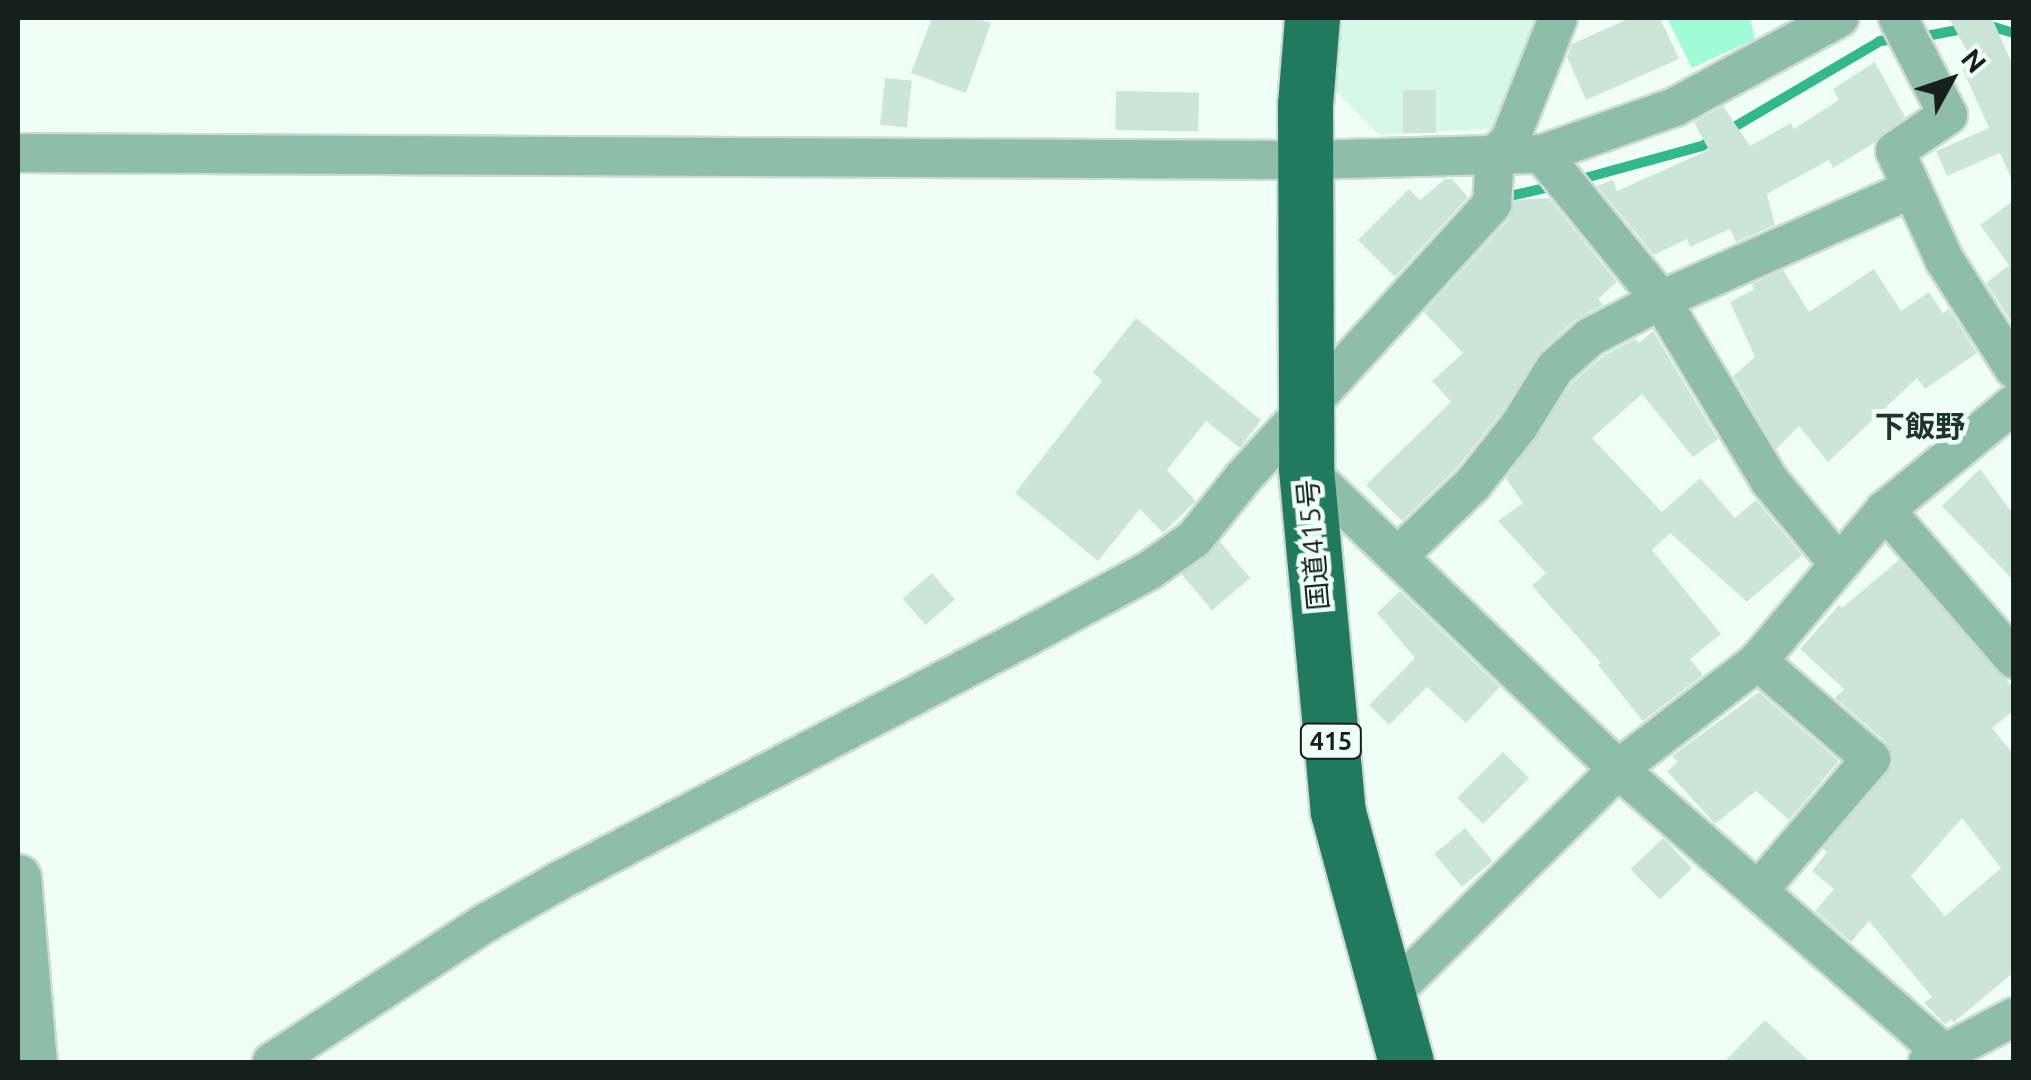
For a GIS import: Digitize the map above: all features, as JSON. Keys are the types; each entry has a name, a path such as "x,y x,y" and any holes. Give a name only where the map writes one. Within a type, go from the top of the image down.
{"highway":[{"name":"国道415号","path":"1312,18 1304,160 1306,470 1338,812 1406,1062"}],"street":[{"path":"272,1062 487,922 557,882 1150,570 1194,539 1492,204 1495,155 1510,140 1558,18"},
{"path":"18,153 1304,160 1542,154 1676,107 1839,18"},
{"path":"1898,18 1948,115 1894,152 1945,261 2014,368"},
{"path":"1542,154 1661,300 1769,480 1837,562"},
{"path":"1398,555 1474,484 1519,426 1556,368 1590,337 1661,300 1912,189"},
{"path":"1388,997 1618,769 1758,662 1837,562 1885,510 2014,404"},
{"path":"1306,470 1618,769 1758,891 1936,1058 2014,1017"},
{"path":"1885,510 2014,659"},
{"path":"1758,662 1870,759 1758,891"},
{"path":"18,876 34,1062"}],"shaded area":[{"path":"1336,18 1541,18 1497,128 1379,135 1336,91"}],"green space":[{"path":"1667,18 1750,18 1755,39 1692,68"}],"building":[{"path":"932,18 976,18 991,23 966,93 911,73"},
{"path":"1630,18 1660,18 1679,59 1586,100 1567,57 1572,44"},
{"path":"1949,18 1992,18 2014,68 2014,185 2000,153 1947,176 1936,151 1989,128 1959,61 1970,57"},
{"path":"1875,62 1905,117 1874,143 1833,168 1829,160 1767,194 1775,225 1736,242 1730,229 1690,247 1687,239 1654,255 1597,186 1613,180 1617,191 1709,150 1694,122 1723,106 1750,146 1791,123 1794,129 1839,100 1833,89"},
{"path":"885,78 912,81 907,128 880,125"},
{"path":"1403,90 1436,90 1436,133 1403,133"},
{"path":"1116,91 1199,92 1198,131 1115,130"},
{"path":"1445,179 1452,179 1468,197 1395,277 1358,240 1409,189 1420,200"},
{"path":"1549,198 1617,282 1598,299 1603,305 1575,320 1540,352 1501,413 1456,469 1402,521 1366,485 1451,402 1432,381 1463,353 1424,312 1509,219 1515,200"},
{"path":"2014,200 2014,326 1986,283 2009,265 1980,225"},
{"path":"1874,269 1901,311 1929,292 1943,313 1949,309 1977,353 1925,389 1917,378 1828,462 1799,426 1776,449 1733,376 1755,357 1730,302 1754,289 1752,284 1783,270 1809,312"},
{"path":"1136,318 1261,420 1240,448 1206,421 1167,470 1196,501 1163,533 1140,509 1098,561 1015,493 1102,381 1093,372"},
{"path":"1653,331 1718,439 1693,457 1642,394 1592,438 1662,512 1700,478 1735,518 1756,500 1802,555 1747,602 1670,533 1652,550 1721,634 1690,659 1703,675 1643,721 1598,665 1601,663 1532,586 1546,573 1498,521 1523,503 1506,479 1572,383 1603,356 1635,339 1639,343"},
{"path":"1980,469 2014,515 2014,581 1942,506"},
{"path":"1220,542 1250,578 1212,610 1182,574"},
{"path":"1899,560 2014,688 2014,710 1992,728 2014,755 2014,972 1953,1023 1952,1019 1945,1024 1924,1003 1932,997 1869,921 1851,942 1815,911 1834,889 1812,871 1827,852 1823,849 1893,762 1886,742 1835,698 1844,689 1800,649 1839,605 1842,608","holes":["1962,818 2001,868 1945,916 1911,876"]},
{"path":"932,573 955,599 926,625 903,599"},
{"path":"1400,591 1500,687 1466,723 1427,687 1389,725 1369,705 1415,658 1377,613"},
{"path":"1759,692 1839,761 1789,820 1756,791 1715,824 1667,771 1678,762 1672,756"},
{"path":"1503,752 1529,778 1483,824 1457,798"},
{"path":"1465,828 1493,861 1462,887 1434,854"},
{"path":"1663,838 1692,868 1660,899 1631,869"},
{"path":"1765,1020 1810,1062 1724,1062"}],"waterway":[{"path":"1984,24 2014,33"},
{"path":"1916,38 1968,28"},
{"path":"1574,181 1702,146 1880,41 1899,39"},
{"path":"1501,198 1558,185"}],"district":[{"name":"下飯野","path":"1920,426"}]}
